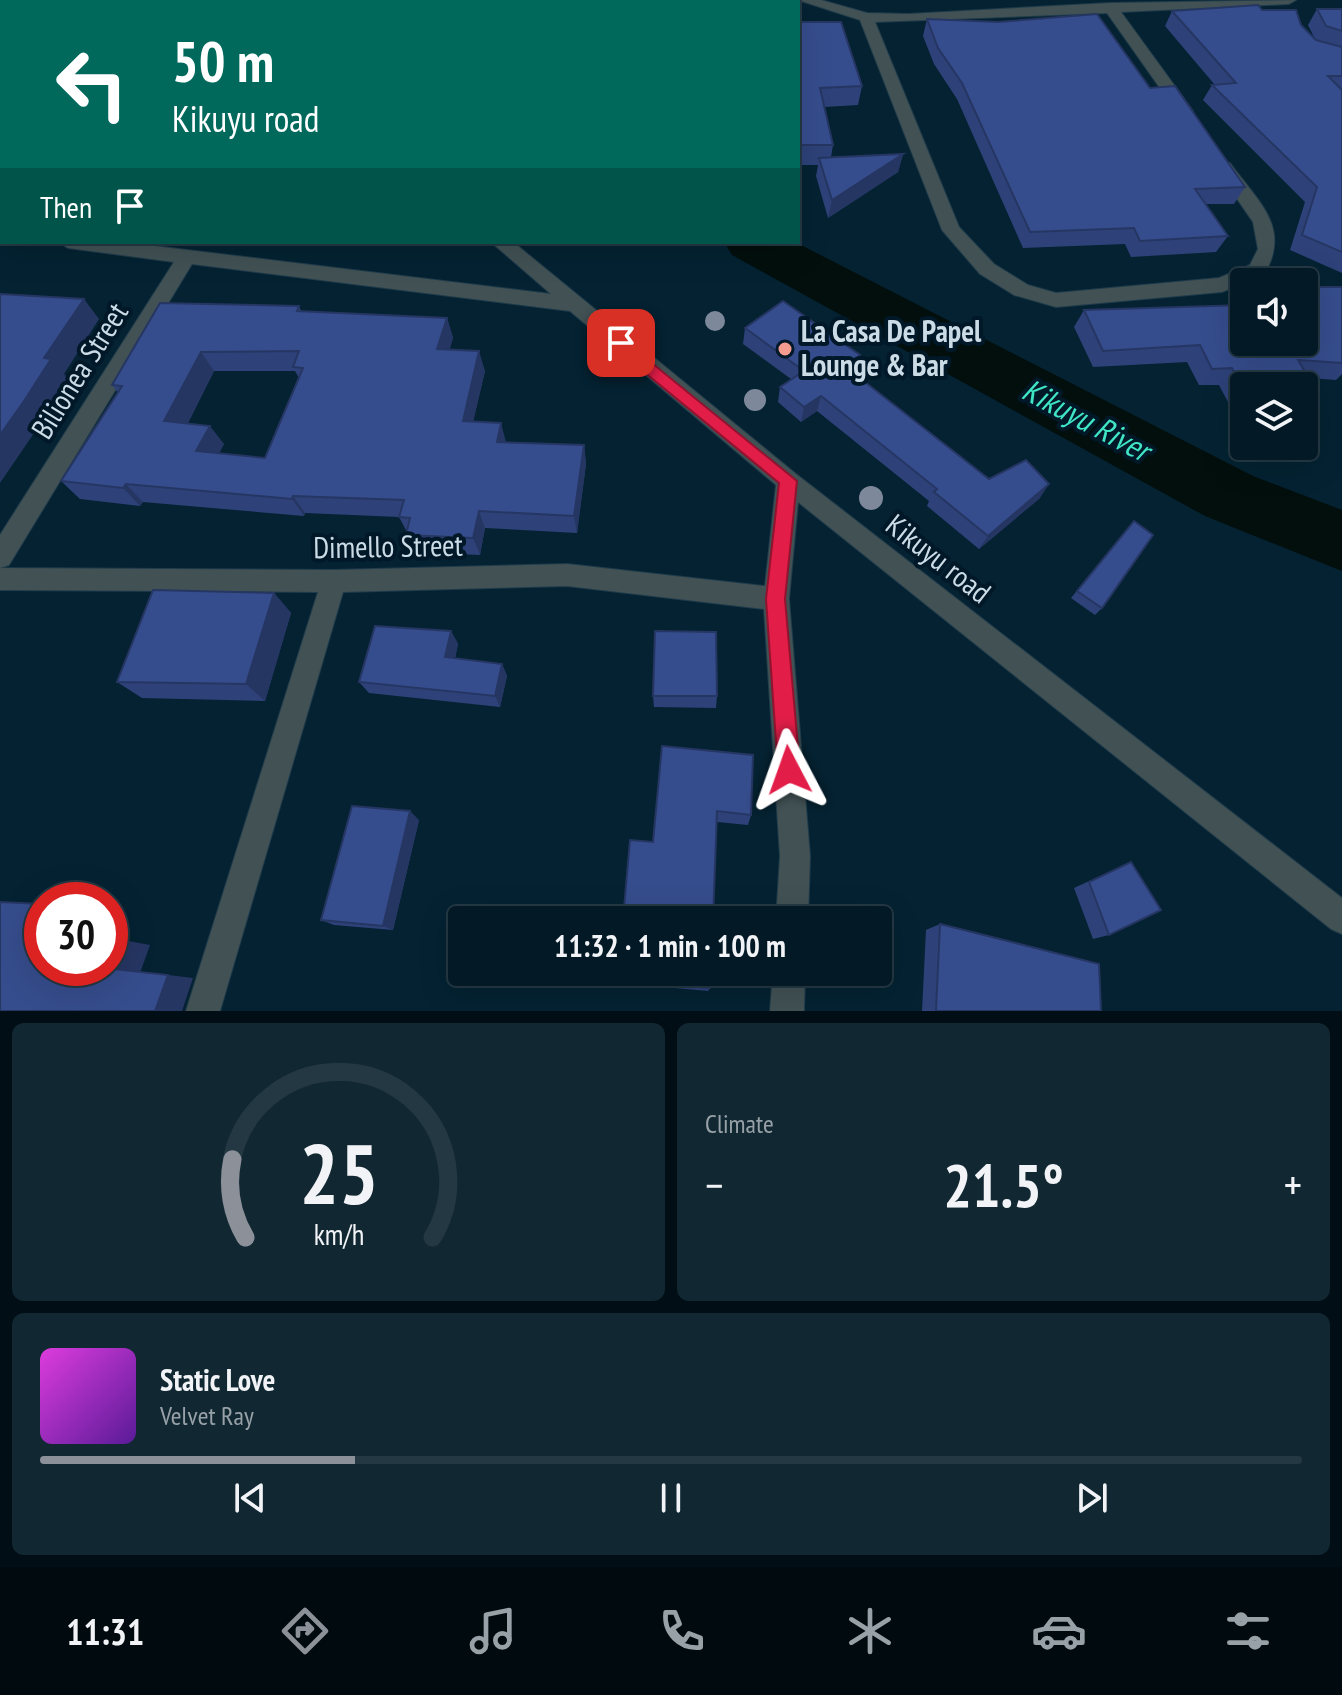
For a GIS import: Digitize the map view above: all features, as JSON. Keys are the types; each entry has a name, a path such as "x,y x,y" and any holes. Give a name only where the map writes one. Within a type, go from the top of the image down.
{"street":[{"path":"805,0 866,17 957,17 1289,0"},
{"path":"1293,16 1300,0"},
{"path":"866,17 951,230 987,269 1021,290 1056,300 1222,285 1257,270 1268,249 1262,221 1110,7"},
{"path":"83,244 573,304"},
{"name":"Kikuyu road","path":"503,244 788,481 1342,918"},
{"name":"Bilionea Street","path":"0,557 186,258"},
{"path":"788,481 776,599 795,856 793,906"},
{"name":"Dimello Street","path":"0,579 334,581 567,575 776,599"},
{"path":"203,1011 334,581"},
{"path":"787,1011 788,986"}],"building":[{"path":"1258,5 1262,10 1296,10 1301,25 1316,40 1342,47 1342,76 1328,76 1342,90 1342,252 1302,235 1317,187 1212,85 1236,83 1172,11"},
{"path":"1317,9 1342,9 1342,31 1326,26"},
{"path":"1097,14 1150,88 1175,86 1245,187 1195,189 1228,236 1140,241 1134,228 1030,232 962,83 938,48 927,19 998,22"},
{"path":"800,22 841,22 862,86 820,88 833,145 800,145"},
{"path":"903,154 832,200 819,158"},
{"path":"1318,287 1342,287 1342,363 1298,360 1305,372 1234,372 1232,368 1212,369 1200,345 1103,351 1084,310 1230,305 1230,356 1318,356"},
{"path":"0,294 84,299 44,358 51,359 0,435"},
{"path":"783,301 860,355 847,368 989,479 1026,460 1049,484 988,536 934,492 937,489 821,396 804,407 780,387 804,371 745,328"},
{"path":"160,303 299,306 297,311 447,318 437,349 479,351 463,421 501,423 497,442 584,445 574,516 479,511 473,538 406,535 410,518 399,517 404,500 293,496 292,499 61,481 122,386 112,385","holes":["299,351 293,367 303,368 265,458 196,451 210,426 164,421 201,352"]},
{"path":"1134,521 1153,535 1102,608 1077,591"},
{"path":"153,590 274,593 246,684 117,682"},
{"path":"375,626 451,631 445,657 502,664 495,696 359,682"},
{"path":"655,631 716,632 717,696 653,696"},
{"path":"662,746 753,755 751,815 717,811 714,906 624,906 630,840 653,842"},
{"path":"352,806 410,811 383,926 321,920"},
{"path":"1131,862 1161,910 1109,935 1089,882"},
{"path":"0,902 24,903 24,986 128,986 128,971 168,975 155,1011 0,1011"},
{"path":"940,924 1099,964 1101,1011 936,1011"}],"waterway":[{"name":"Kikuyu River","path":"755,244 1229,496 1342,541"}],"place":[{"name":"La Casa De Papel Lounge & Bar","path":"785,349"}],"route":[{"path":"621,343 788,481 776,599 789,770"}]}
